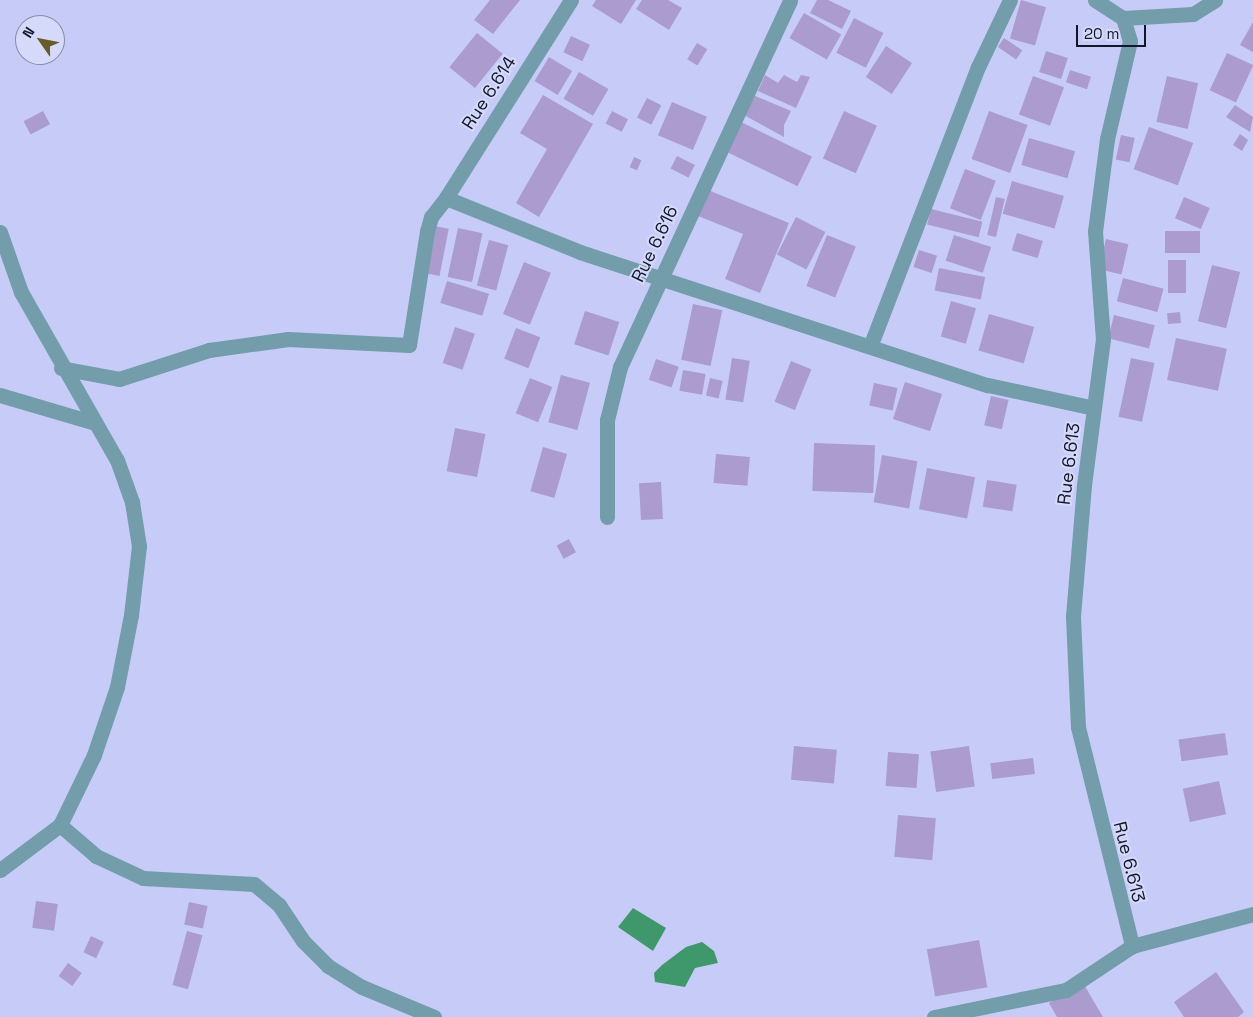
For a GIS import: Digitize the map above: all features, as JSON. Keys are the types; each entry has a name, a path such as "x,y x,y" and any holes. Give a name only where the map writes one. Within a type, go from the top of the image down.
{"street":[{"name":"Rue 6.614","path":"61,368 119,379 209,350 288,339 409,345 427,231 432,217 452,200 571,0"},
{"name":"Rue 6.616","path":"607,517 607,420 620,367 660,276 790,0"},
{"path":"871,344 978,67 1010,0"},
{"path":"1095,0 1123,18 1193,14 1215,0"},
{"name":"Rue 6.613","path":"1123,18 1130,41 1107,139 1095,231 1103,339 1094,408 1073,617 1078,727 1132,946"},
{"path":"452,200 580,252 871,344 988,385 1094,408"},
{"path":"0,232 21,292 61,368 92,422 117,460 132,502 139,546 132,615 117,687 94,754 60,825 0,870"},
{"path":"0,395 92,422"},
{"path":"60,825 96,856 143,878 254,884 279,904 303,941 328,966 362,987 434,1017"},
{"path":"934,1017 1066,990 1132,946 1253,914"}],"shaded area":[{"path":"633,908 666,928 653,951 618,927"},
{"path":"702,942 714,951 718,963 695,968 685,987 655,982 654,973 662,965 686,947"}],"building":[{"path":"490,0 520,0 493,34 474,20"},
{"path":"596,0 636,0 621,24 592,6"},
{"path":"642,0 668,0 682,8 669,30 636,9"},
{"path":"817,0 828,0 851,11 842,29 810,13"},
{"path":"1021,0 1046,7 1035,46 1010,38"},
{"path":"804,13 841,34 827,60 790,38"},
{"path":"854,18 883,33 866,68 836,53"},
{"path":"1253,22 1253,52 1240,45"},
{"path":"477,33 503,54 475,88 449,67"},
{"path":"571,36 590,45 582,61 563,52"},
{"path":"1004,38 1022,50 1016,59 998,47"},
{"path":"697,43 707,49 698,65 687,59"},
{"path":"886,46 912,63 892,94 866,77"},
{"path":"1046,51 1068,58 1061,79 1039,72"},
{"path":"1227,53 1253,65 1236,102 1210,90"},
{"path":"549,57 572,71 558,95 535,81"},
{"path":"1070,70 1091,77 1087,89 1066,82"},
{"path":"579,72 608,89 593,116 564,99"},
{"path":"765,75 778,83 784,75 797,82 801,75 810,77 796,108 758,91"},
{"path":"1033,76 1064,87 1050,126 1019,115"},
{"path":"1167,76 1198,83 1188,129 1156,122"},
{"path":"543,95 593,124 539,217 516,203 547,149 520,133"},
{"path":"753,95 791,111 784,125 784,137 744,115"},
{"path":"647,98 661,105 651,125 637,118"},
{"path":"672,102 707,117 693,150 658,135"},
{"path":"1235,105 1253,117 1250,132 1226,117"},
{"path":"43,111 50,124 31,135 24,121"},
{"path":"612,111 628,119 622,132 606,123"},
{"path":"844,111 877,126 856,173 823,159"},
{"path":"989,111 1028,125 1010,173 972,159"},
{"path":"741,122 812,157 798,186 727,152"},
{"path":"1149,127 1193,143 1178,185 1134,169"},
{"path":"1240,134 1248,140 1242,151 1233,145"},
{"path":"1121,135 1135,138 1129,162 1116,159"},
{"path":"1029,138 1075,151 1067,178 1021,165"},
{"path":"677,156 695,165 688,178 671,168"},
{"path":"634,157 641,160 637,170 630,167"},
{"path":"965,169 996,181 981,220 950,208"},
{"path":"1012,181 1064,196 1055,229 1003,214"},
{"path":"708,190 789,223 760,293 725,279 743,234 698,216"},
{"path":"996,197 1005,199 996,237 987,235"},
{"path":"1184,197 1210,208 1201,229 1175,218"},
{"path":"931,209 982,222 979,237 927,225"},
{"path":"796,217 825,232 806,269 777,254"},
{"path":"434,226 449,229 440,276 425,273"},
{"path":"458,228 482,233 472,282 448,277"},
{"path":"1165,231 1200,231 1200,253 1165,253"},
{"path":"1017,233 1043,241 1038,258 1012,250"},
{"path":"827,235 856,247 835,298 806,286"},
{"path":"954,235 991,247 983,273 946,261"},
{"path":"1106,239 1128,244 1121,274 1099,269"},
{"path":"489,240 508,245 496,291 477,285"},
{"path":"919,250 937,256 932,273 913,267"},
{"path":"1168,260 1186,260 1186,293 1168,293"},
{"path":"524,262 551,273 530,325 503,314"},
{"path":"1212,265 1240,272 1226,328 1198,321"},
{"path":"939,268 985,277 981,300 935,291"},
{"path":"1123,278 1164,289 1157,312 1117,301"},
{"path":"447,281 489,294 482,316 440,303"},
{"path":"951,301 976,308 966,344 941,337"},
{"path":"693,304 722,310 710,366 681,360"},
{"path":"585,311 619,322 608,355 574,344"},
{"path":"1180,312 1181,323 1168,324 1167,313"},
{"path":"989,314 1034,327 1024,363 979,351"},
{"path":"1114,315 1155,325 1149,348 1108,338"},
{"path":"455,327 475,334 462,370 443,363"},
{"path":"516,328 540,337 528,368 504,359"},
{"path":"1176,338 1227,349 1218,391 1167,380"},
{"path":"732,358 750,361 743,402 725,399"},
{"path":"1131,358 1154,363 1142,422 1119,417"},
{"path":"656,359 679,367 672,388 649,380"},
{"path":"791,361 811,369 795,410 775,402"},
{"path":"683,370 706,374 702,395 679,391"},
{"path":"561,375 590,383 577,430 548,422"},
{"path":"530,378 552,387 538,422 516,413"},
{"path":"710,378 723,381 719,398 706,396"},
{"path":"905,382 942,394 930,431 893,419"},
{"path":"874,383 897,388 893,410 869,405"},
{"path":"991,396 1009,400 1002,429 984,425"},
{"path":"455,428 485,434 477,477 447,471"},
{"path":"814,443 875,445 873,493 812,491"},
{"path":"543,447 567,454 554,498 530,491"},
{"path":"716,454 750,457 747,486 713,483"},
{"path":"882,455 917,461 909,509 874,502"},
{"path":"927,468 975,477 967,519 919,509"},
{"path":"987,480 1017,485 1012,511 983,507"},
{"path":"661,482 663,519 641,520 639,483"},
{"path":"569,539 576,552 564,559 557,546"},
{"path":"1225,733 1228,755 1182,761 1178,740"},
{"path":"794,746 837,750 834,784 791,780"},
{"path":"969,746 975,787 936,792 930,751"},
{"path":"888,752 919,754 917,788 886,786"},
{"path":"1033,758 1035,774 992,779 990,763"},
{"path":"1219,781 1226,814 1190,822 1183,789"},
{"path":"898,815 936,818 932,860 894,857"},
{"path":"36,901 58,904 54,931 32,928"},
{"path":"189,902 208,906 203,928 184,924"},
{"path":"187,931 202,935 188,989 173,985"},
{"path":"91,936 104,942 96,958 83,952"},
{"path":"979,940 987,987 935,996 927,949"},
{"path":"68,963 82,973 72,986 59,976"},
{"path":"1216,972 1244,1012 1238,1017 1184,1017 1174,1002"},
{"path":"1083,983 1103,1017 1057,1017 1049,1003"}]}
